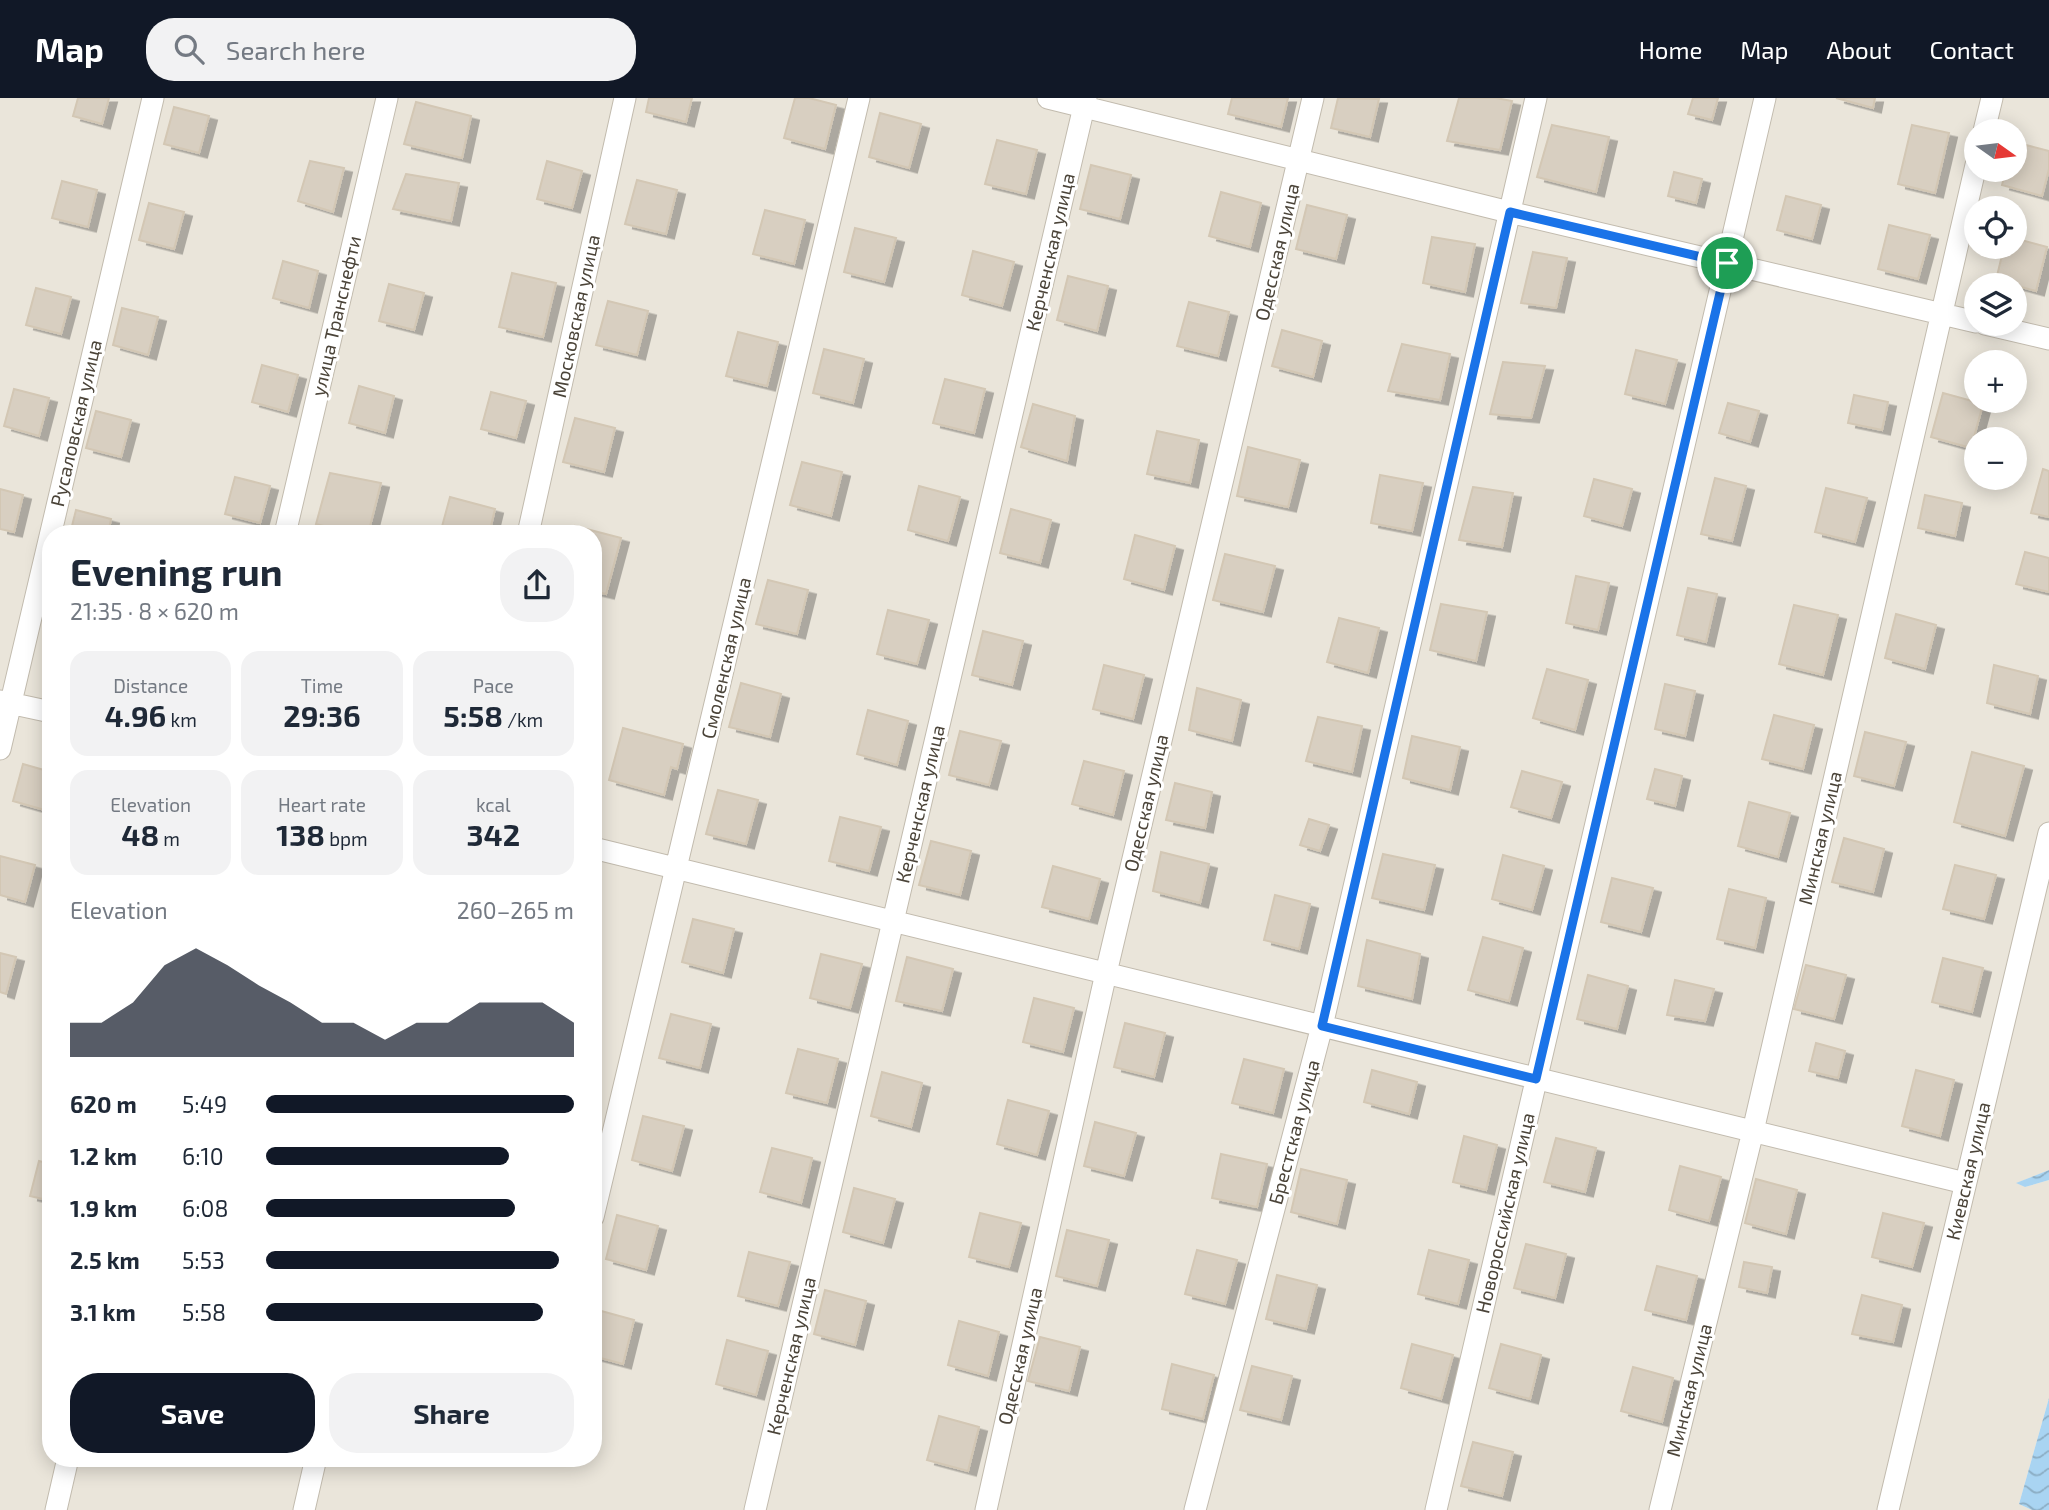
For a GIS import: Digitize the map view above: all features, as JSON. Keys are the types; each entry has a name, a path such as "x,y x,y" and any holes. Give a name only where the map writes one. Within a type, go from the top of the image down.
{"street":[{"name":"Русаловская улица","path":"48,525 153,98"},
{"name":"улица Транснефти","path":"287,525 387,98"},
{"name":"Московская улица","path":"530,525 625,98"},
{"name":"Смоленская улица","path":"602,1179 859,98"},
{"path":"1048,98 1085,102 1298,160 1964,318"},
{"name":"Одесская улица","path":"986,1510 1106,973 1313,98"},
{"name":"Брестская улица","path":"1195,1510 1322,1026 1536,98"},
{"name":"Новороссийская улица","path":"1436,1510 1765,98"},
{"path":"1987,119 1992,98"},
{"name":"Керченская улица","path":"755,1510 1085,102"},
{"name":"Минская улица","path":"1660,1510 1753,1131 1972,182"},
{"path":"2027,334 2049,339"},
{"name":"Русаловская улица","path":"0,749 5,702 42,551"},
{"path":"5,702 42,710"},
{"name":"Киевская улица","path":"1888,1510 2049,833"},
{"path":"602,850 1965,1183"},
{"path":"56,1510 66,1467"},
{"path":"304,1510 314,1467"}],"shaded area":[{"path":"0,98 2049,98 2049,1170 2017,1183 2025,1187 2049,1180 2049,1398 2019,1504 2032,1510 0,1510"}],"water":[{"path":"2049,1170 2049,1180 2025,1187 2016,1183"},
{"path":"2049,1398 2049,1510 2032,1510 2019,1504"}],"building":[{"path":"78,98 109,98 102,124 73,116"},
{"path":"649,98 692,98 686,122 646,112"},
{"path":"795,98 809,98 836,105 825,149 784,138"},
{"path":"1232,98 1288,98 1281,127 1228,114"},
{"path":"1338,98 1379,99 1370,137 1331,128"},
{"path":"1459,98 1512,101 1500,150 1447,141"},
{"path":"1693,98 1718,98 1712,120 1688,114"},
{"path":"1836,98 1875,98 1873,108"},
{"path":"416,102 471,116 462,158 404,144"},
{"path":"174,107 209,116 199,153 164,144"},
{"path":"880,113 921,124 909,168 869,157"},
{"path":"1552,125 1609,137 1596,192 1537,177"},
{"path":"1912,125 1949,133 1935,193 1898,184"},
{"path":"997,140 1037,150 1026,194 985,184"},
{"path":"2027,145 2049,151 2049,169 2042,196 2002,185 2003,182 2027,182"},
{"path":"310,161 344,168 333,212 298,201"},
{"path":"547,161 582,171 572,208 537,199"},
{"path":"1091,165 1131,175 1120,219 1080,209"},
{"path":"1674,172 1702,179 1696,203 1668,196"},
{"path":"406,174 459,183 451,221 393,209"},
{"path":"637,180 677,190 666,234 625,224"},
{"path":"62,181 97,190 88,227 52,218"},
{"path":"1221,192 1261,203 1250,247 1209,236"},
{"path":"1786,196 1821,205 1812,239 1777,230"},
{"path":"149,203 184,212 174,249 139,240"},
{"path":"1307,205 1347,215 1336,259 1296,249"},
{"path":"765,210 805,220 794,264 753,254"},
{"path":"1889,225 1930,235 1918,279 1878,269"},
{"path":"855,228 896,238 884,282 844,272"},
{"path":"1432,237 1475,244 1465,292 1423,283"},
{"path":"2027,242 2047,247 2036,291 2027,289 2027,273 1998,273 2001,259 2027,259"},
{"path":"973,251 1014,262 1002,306 962,295"},
{"path":"1533,252 1567,258 1556,308 1521,303"},
{"path":"283,261 318,271 309,308 273,298"},
{"path":"512,273 556,283 543,337 499,327"},
{"path":"1068,276 1108,286 1097,331 1057,320"},
{"path":"389,284 424,293 414,330 379,321"},
{"path":"36,288 71,297 61,334 26,325"},
{"path":"608,301 648,311 637,355 596,345"},
{"path":"1189,302 1229,312 1218,356 1177,346"},
{"path":"122,308 158,317 148,355 113,345"},
{"path":"1282,330 1322,341 1313,377 1272,366"},
{"path":"738,332 778,342 767,386 726,376"},
{"path":"1402,344 1450,354 1440,400 1388,391"},
{"path":"824,349 864,359 853,403 813,393"},
{"path":"1636,350 1677,360 1665,404 1625,394"},
{"path":"1503,362 1545,366 1531,418 1490,414"},
{"path":"262,365 298,375 288,412 252,402"},
{"path":"945,379 985,389 974,433 933,423"},
{"path":"359,386 394,396 385,433 349,423"},
{"path":"14,389 49,398 39,436 4,426"},
{"path":"491,392 526,401 516,438 481,429"},
{"path":"1943,393 1964,399 1964,413 1981,413 1977,427 1964,427 1964,446 1931,437"},
{"path":"1854,395 1888,402 1882,430 1848,423"},
{"path":"1728,403 1759,411 1750,442 1719,433"},
{"path":"1033,404 1075,416 1067,461 1021,447"},
{"path":"96,411 131,420 121,457 86,448"},
{"path":"575,418 615,428 604,472 563,462"},
{"path":"1157,431 1199,440 1190,483 1147,474"},
{"path":"1248,447 1300,460 1288,507 1237,496"},
{"path":"802,462 842,472 831,516 790,505"},
{"path":"2043,469 2049,471 2049,517 2031,513"},
{"path":"330,473 381,483 370,525 316,524"},
{"path":"1380,475 1423,483 1412,531 1371,523"},
{"path":"235,477 270,486 260,523 225,514"},
{"path":"1715,478 1746,486 1732,541 1701,534"},
{"path":"1594,479 1632,489 1622,526 1584,516"},
{"path":"919,486 960,497 948,541 908,530"},
{"path":"1473,487 1513,493 1502,547 1459,540"},
{"path":"1826,488 1867,498 1855,542 1815,532"},
{"path":"0,489 23,495 14,532 0,529"},
{"path":"1925,495 1962,503 1955,536 1918,528"},
{"path":"450,497 495,509 491,525 442,525"},
{"path":"1011,509 1051,520 1040,563 1000,553"},
{"path":"76,510 111,519 110,525 72,525"},
{"path":"602,533 621,538 606,594 602,593"},
{"path":"1135,535 1175,546 1164,590 1124,579"},
{"path":"2025,552 2049,558 2049,592 2016,584"},
{"path":"1225,554 1275,566 1263,612 1213,600"},
{"path":"1576,576 1609,583 1598,630 1566,623"},
{"path":"768,580 808,590 797,634 756,624"},
{"path":"1688,588 1717,594 1706,642 1677,635"},
{"path":"1441,604 1487,612 1476,661 1430,650"},
{"path":"1794,605 1838,615 1823,675 1779,664"},
{"path":"888,610 929,620 917,664 877,654"},
{"path":"1896,614 1936,625 1925,669 1885,658"},
{"path":"1339,618 1379,628 1368,673 1327,662"},
{"path":"983,631 1023,641 1012,685 972,675"},
{"path":"1104,665 1144,675 1133,719 1093,709"},
{"path":"1994,665 2038,676 2030,714 1987,703"},
{"path":"1547,669 1588,680 1575,730 1533,718"},
{"path":"741,683 781,694 770,737 729,727"},
{"path":"1665,684 1695,691 1685,736 1655,729"},
{"path":"1197,688 1241,700 1232,741 1189,730"},
{"path":"868,710 908,721 897,765 857,754"},
{"path":"1774,715 1814,725 1803,769 1762,759"},
{"path":"1318,717 1362,726 1352,772 1306,761"},
{"path":"623,728 683,744 677,769 671,767 664,795 609,780"},
{"path":"960,731 1001,741 989,785 949,775"},
{"path":"1865,732 1906,742 1894,786 1854,776"},
{"path":"1412,736 1460,747 1450,790 1403,778"},
{"path":"1972,752 2024,766 2005,836 1954,822"},
{"path":"1084,761 1124,771 1113,815 1072,804"},
{"path":"23,764 42,769 42,809 13,801"},
{"path":"1655,769 1682,776 1675,806 1647,799"},
{"path":"1522,771 1562,782 1551,818 1511,807"},
{"path":"1175,783 1212,792 1205,828 1166,820"},
{"path":"718,790 758,800 746,844 706,834"},
{"path":"1749,802 1790,813 1778,857 1738,846"},
{"path":"840,817 881,827 869,871 829,861"},
{"path":"1309,819 1329,825 1320,851 1300,845"},
{"path":"1844,838 1884,849 1873,892 1832,882"},
{"path":"931,841 971,851 960,895 919,885"},
{"path":"1161,852 1209,864 1200,903 1153,891"},
{"path":"1383,854 1435,865 1424,910 1372,898"},
{"path":"1503,855 1544,866 1532,910 1492,899"},
{"path":"0,856 35,865 25,902 0,895"},
{"path":"1955,865 1996,875 1984,919 1943,909"},
{"path":"1053,866 1100,879 1089,919 1042,907"},
{"path":"1612,878 1653,888 1641,932 1601,922"},
{"path":"1729,889 1766,898 1755,948 1717,939"},
{"path":"1275,895 1310,904 1299,949 1264,940"},
{"path":"693,919 734,929 723,973 682,962"},
{"path":"1483,937 1523,948 1509,1001 1468,990"},
{"path":"1367,940 1420,954 1412,999 1358,986"},
{"path":"0,953 16,957 6,994 0,992"},
{"path":"821,954 862,964 850,1008 810,998"},
{"path":"907,957 953,969 942,1011 896,1001"},
{"path":"1943,958 1983,968 1972,1012 1932,1002"},
{"path":"1806,965 1846,975 1834,1019 1794,1009"},
{"path":"1588,975 1628,986 1617,1029 1577,1019"},
{"path":"1675,980 1714,989 1705,1021 1667,1015"},
{"path":"1034,998 1074,1008 1063,1052 1023,1042"},
{"path":"671,1014 711,1024 700,1068 659,1058"},
{"path":"1125,1023 1165,1033 1154,1077 1114,1067"},
{"path":"1816,1043 1845,1051 1838,1078 1809,1071"},
{"path":"798,1049 838,1059 827,1103 786,1093"},
{"path":"1244,1059 1284,1069 1273,1113 1232,1103"},
{"path":"1372,1070 1417,1082 1409,1114 1364,1102"},
{"path":"1916,1070 1954,1080 1940,1136 1902,1126"},
{"path":"882,1072 922,1083 911,1127 871,1116"},
{"path":"1008,1100 1049,1111 1037,1155 997,1144"},
{"path":"643,1116 684,1126 672,1171 632,1160"},
{"path":"1095,1122 1136,1133 1124,1176 1084,1166"},
{"path":"1464,1136 1497,1145 1486,1190 1453,1182"},
{"path":"1556,1138 1596,1148 1585,1192 1544,1182"},
{"path":"772,1148 812,1158 801,1203 760,1192"},
{"path":"1221,1154 1267,1164 1257,1207 1212,1198"},
{"path":"39,1161 42,1162 42,1199 30,1196"},
{"path":"1680,1166 1721,1177 1709,1221 1669,1210"},
{"path":"1301,1169 1347,1180 1337,1224 1291,1212"},
{"path":"1756,1179 1797,1190 1786,1234 1745,1223"},
{"path":"854,1188 895,1199 883,1243 843,1232"},
{"path":"980,1213 1021,1223 1009,1267 969,1257"},
{"path":"1883,1213 1924,1223 1912,1267 1872,1257"},
{"path":"617,1215 658,1226 646,1270 606,1259"},
{"path":"1067,1230 1109,1240 1097,1286 1056,1276"},
{"path":"1526,1244 1566,1254 1555,1298 1514,1288"},
{"path":"1197,1250 1237,1260 1225,1304 1185,1294"},
{"path":"1429,1250 1469,1260 1458,1304 1418,1294"},
{"path":"749,1252 790,1262 778,1306 738,1296"},
{"path":"1744,1262 1772,1267 1767,1293 1739,1287"},
{"path":"1657,1266 1697,1276 1686,1320 1645,1310"},
{"path":"1277,1275 1317,1285 1306,1329 1266,1319"},
{"path":"825,1290 866,1301 855,1345 814,1334"},
{"path":"1862,1295 1902,1305 1893,1342 1852,1334"},
{"path":"602,1311 634,1320 623,1364 602,1358"},
{"path":"959,1321 999,1332 988,1376 948,1365"},
{"path":"1040,1337 1080,1347 1069,1391 1028,1381"},
{"path":"727,1340 768,1351 756,1395 716,1384"},
{"path":"1412,1344 1453,1355 1441,1399 1401,1388"},
{"path":"1501,1344 1541,1355 1530,1399 1489,1388"},
{"path":"1172,1364 1214,1375 1203,1419 1162,1409"},
{"path":"1252,1366 1292,1376 1281,1420 1240,1410"},
{"path":"1633,1367 1673,1378 1662,1422 1621,1411"},
{"path":"939,1416 979,1427 968,1471 927,1460"},
{"path":"1473,1442 1513,1452 1502,1496 1461,1486"}],"route":[{"path":"1510,212 1727,263 1536,1079 1322,1026 1510,212"}]}
